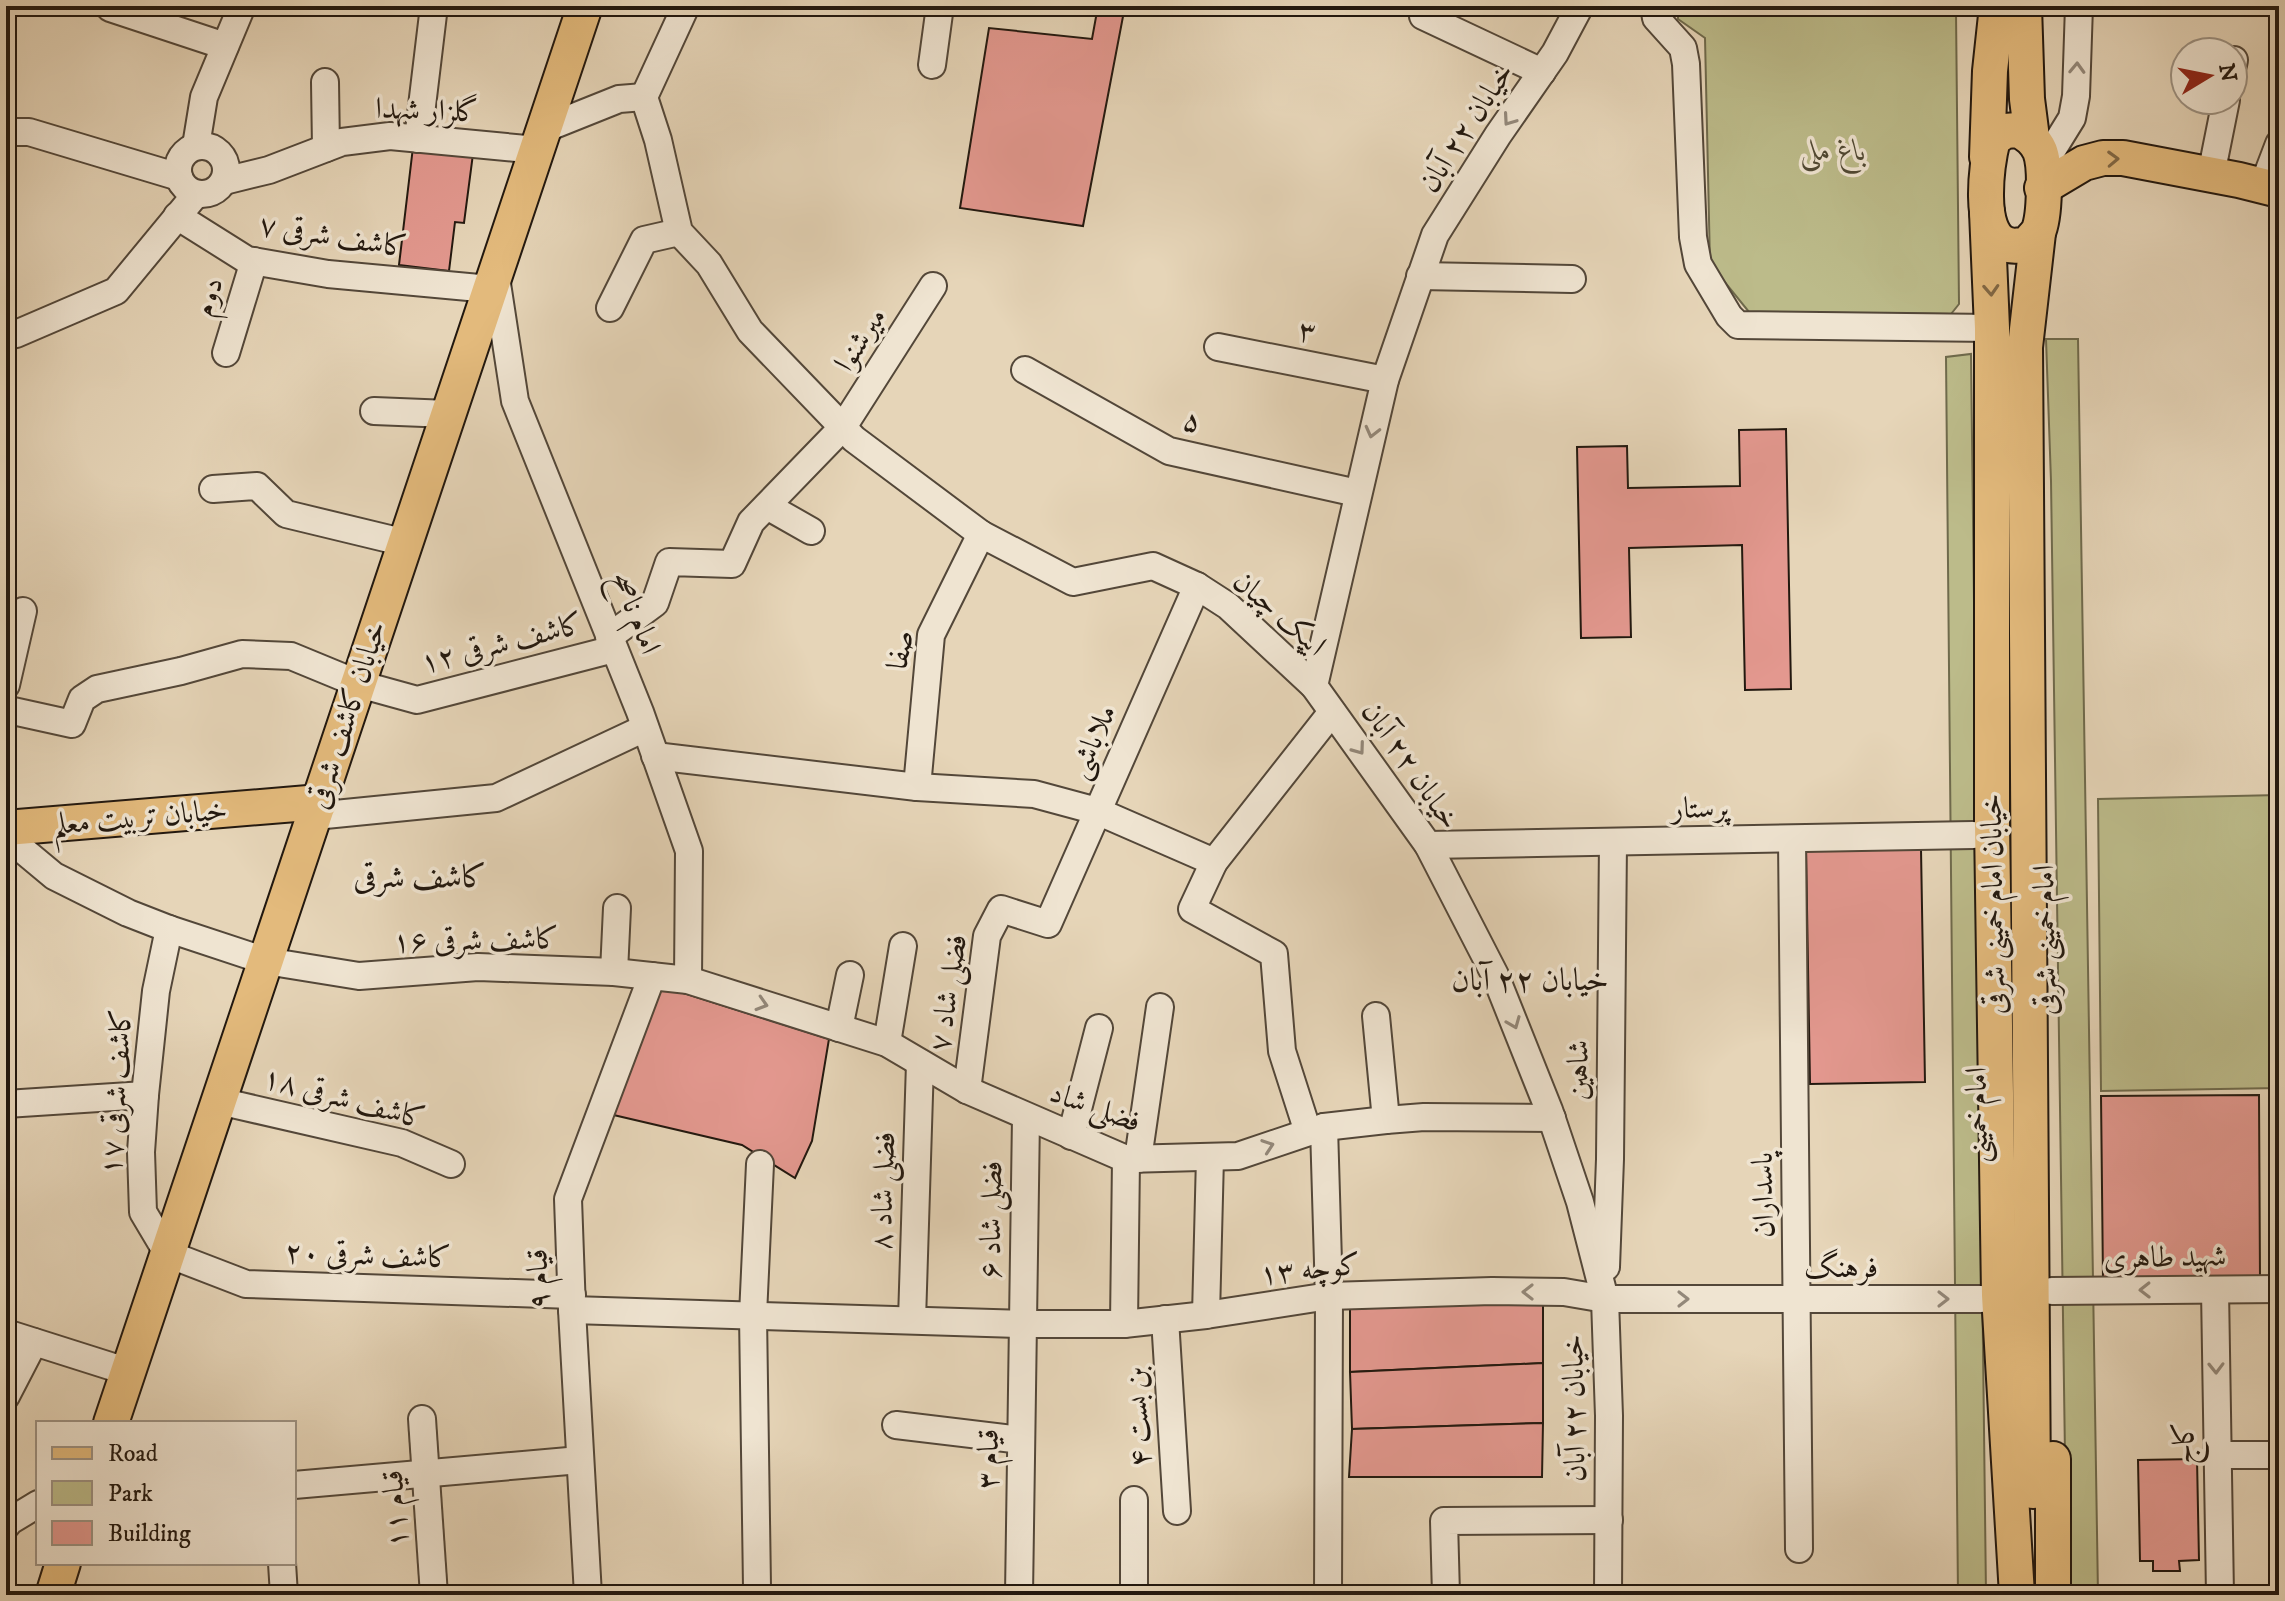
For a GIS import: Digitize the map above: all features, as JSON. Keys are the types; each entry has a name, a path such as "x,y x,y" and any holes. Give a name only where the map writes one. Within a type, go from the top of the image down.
{"main road":[{"name":"خیابان کاشف شرقی","path":"112,1421 585,6"},
{"path":"1987,162 1990,71 1997,6"},
{"path":"2024,6 2027,99 2039,164"},
{"path":"1987,162 1993,139 2005,131 2018,130 2039,164"},
{"path":"2039,164 2123,158 2271,188"},
{"name":"خیابان امام خمینی شرقی","path":"1987,162 1992,337 1992,824 1999,1295 2017,1595"},
{"name":"خیابان امام خمینی شرقی","path":"2033,1595 2025,347 2042,207 2039,164"},
{"path":"1987,212 1999,241 2010,246 2027,244 2038,233"},
{"name":"امام خمینی شرقی","path":"2032,286 2038,323 2052,1291 2053,1595"},
{"path":"1973,835 1969,401 1992,337"},
{"name":"خیابان تربیت معلم","path":"6,828 274,807 314,818"},
{"name":"امام خمینی","path":"1973,835 1981,1299"},
{"path":"1981,1299 2009,1595"},
{"path":"53,1595 62,1565"}],"street":[{"path":"110,6 225,46"},
{"path":"196,146 204,97 242,6"},
{"path":"418,139 434,6"},
{"path":"610,308 644,240 679,232 658,140 644,97 686,6"},
{"path":"932,65 940,6"},
{"name":"خیابان ۲۲ آبان","path":"1580,6 1555,53 1498,135 1435,235 1385,380 1314,686 1428,845 1495,975 1552,1118 1580,1202 1605,1299 1609,1416 1608,1595"},
{"path":"1654,6 1656,18 1683,48 1686,64 1693,237 1698,264 1729,316 1738,325 1992,337"},
{"path":"2039,164 2072,118 2076,96 2079,6"},
{"path":"1423,16 1542,72"},
{"path":"325,82 326,148"},
{"path":"541,140 619,99 644,97"},
{"path":"2211,175 2223,116"},
{"path":"6,132 29,132 187,185 212,192 219,188 227,174 224,158 212,147 189,149 179,161 187,185 177,216 116,291 6,336"},
{"name":"گلزار شهدا","path":"224,181 269,170 342,142 390,136 541,140"},
{"path":"2271,188 2279,144"},
{"name":"کاشف شرقی ۷","path":"177,216 247,260 328,274 493,281"},
{"name":"ایپک چیان","path":"679,232 709,264 750,331 854,439 981,534 1073,582 1153,566 1197,586 1228,606 1314,686"},
{"name":"دوم","path":"226,353 254,261"},
{"path":"1420,276 1572,279"},
{"name":"امام ناصح","path":"493,281 515,401 645,728 689,851 688,980"},
{"name":"میرشنوا","path":"612,643 655,603 669,562 732,564 751,522 843,427 933,286"},
{"name":"۳","path":"1218,347 1385,380"},
{"name":"۵","path":"1025,370 1169,451 1357,493"},
{"path":"374,411 449,414"},
{"path":"213,489 257,486 286,514 406,543"},
{"path":"767,506 811,531"},
{"name":"صفا","path":"917,787 931,635 981,534"},
{"name":"ملاباشی","path":"1048,924 1197,586"},
{"path":"6,685 23,611"},
{"name":"کاشف شرقی ۱۲","path":"6,714 13,711 72,724 82,699 97,689 242,654 291,656 359,684 417,700 612,643"},
{"path":"1328,1595 1329,1296 1316,1129 1282,1051 1274,954 1192,909 1214,862 1332,712"},
{"path":"314,818 496,798 645,728"},
{"path":"655,756 917,787 1034,794 1097,811 1214,862"},
{"name":"پرستار","path":"1428,845 1973,835"},
{"name":"کاشف شرقی ۱۶","path":"6,836 54,876 128,913 266,961 359,976 478,967 614,972 688,980"},
{"name":"پاسداران","path":"1792,839 1799,1549"},
{"name":"شاهین","path":"1605,1299 1610,1159 1613,842"},
{"path":"614,972 617,908"},
{"name":"فضلی شاد ۷","path":"967,1090 987,936 1001,909 1048,924"},
{"name":"کاشف شرقی ۱۷","path":"168,1254 143,1212 141,1152 156,991 169,929"},
{"path":"887,1043 903,946"},
{"path":"839,1028 850,975"},
{"name":"قیام ۹","path":"588,1595 568,1199 652,976"},
{"name":"فضلی شاد","path":"688,980 887,1043 967,1090 1132,1159 1238,1156 1316,1129 1386,1120 1424,1117 1552,1118"},
{"path":"1124,1324 1132,1159 1160,1007"},
{"path":"1376,1016 1386,1120"},
{"path":"1071,1136 1099,1028"},
{"name":"فضلی شاد ۸","path":"912,1320 920,1063"},
{"path":"6,1104 145,1095"},
{"name":"کاشف شرقی ۱۸","path":"219,1101 390,1140 451,1164"},
{"name":"فضلی شاد ۶","path":"1022,1324 1026,1117"},
{"path":"1206,1315 1210,1157"},
{"path":"757,1587 753,1315 760,1164"},
{"name":"کاشف شرقی ۲۰","path":"168,1254 246,1284 753,1315"},
{"name":"شهید طاهری","path":"2052,1291 2279,1289"},
{"name":"کاج","path":"2215,1290 2220,1595"},
{"name":"کوچه ۱۳","path":"753,1315 1022,1324 1124,1324 1329,1296 1492,1291 1564,1292 1605,1299"},
{"name":"فرهنگ","path":"1605,1299 1981,1299"},
{"name":"بن بست ۴","path":"1165,1319 1177,1511"},
{"name":"قیام ۳","path":"1019,1595 1022,1324"},
{"path":"6,1333 129,1372"},
{"path":"6,1396 34,1342"},
{"name":"قیام ۱۱","path":"422,1419 434,1595"},
{"path":"896,1425 1021,1440"},
{"path":"2218,1455 2279,1455"},
{"path":"296,1485 580,1460"},
{"path":"1134,1500 1134,1595"},
{"path":"7,1523 36,1505"},
{"path":"1446,1595 1444,1521 1609,1520"},
{"path":"282,1565 284,1595"}],"green space":[{"name":"باغ ملی","path":"1678,6 1953,6 1956,12 1959,304 1951,314 1749,312 1710,264 1705,38 1678,19"},
{"path":"2046,339 2078,339 2098,1595 2067,1595 2051,481"},
{"path":"1971,354 1986,1595 1958,1595 1946,357"},
{"path":"2279,795 2279,1088 2101,1091 2098,799"}],"building":[{"path":"1098,6 1125,6 1083,226 960,208 989,28 1092,39"},
{"path":"413,147 473,154 464,223 455,222 449,271 399,265"},
{"path":"1786,429 1791,689 1745,690 1742,545 1629,548 1631,637 1581,638 1577,447 1627,446 1628,488 1740,486 1739,430"},
{"path":"1921,849 1925,1082 1810,1084 1806,850"},
{"path":"655,984 829,1039 812,1141 795,1178 742,1145 605,1113"},
{"path":"2259,1095 2260,1279 2103,1280 2101,1096"},
{"path":"1543,1298 1543,1363 1350,1372 1350,1309"},
{"path":"1543,1363 1543,1423 1352,1429 1350,1372"},
{"path":"1543,1423 1542,1477 1349,1477 1352,1429"},
{"path":"2197,1459 2199,1560 2179,1561 2180,1571 2153,1571 2153,1561 2140,1561 2138,1460"}],"district":[{"name":"کاشف شرقی","path":"420,878"},
{"name":"خیابان ۲۲ آبان","path":"1530,981"}]}
